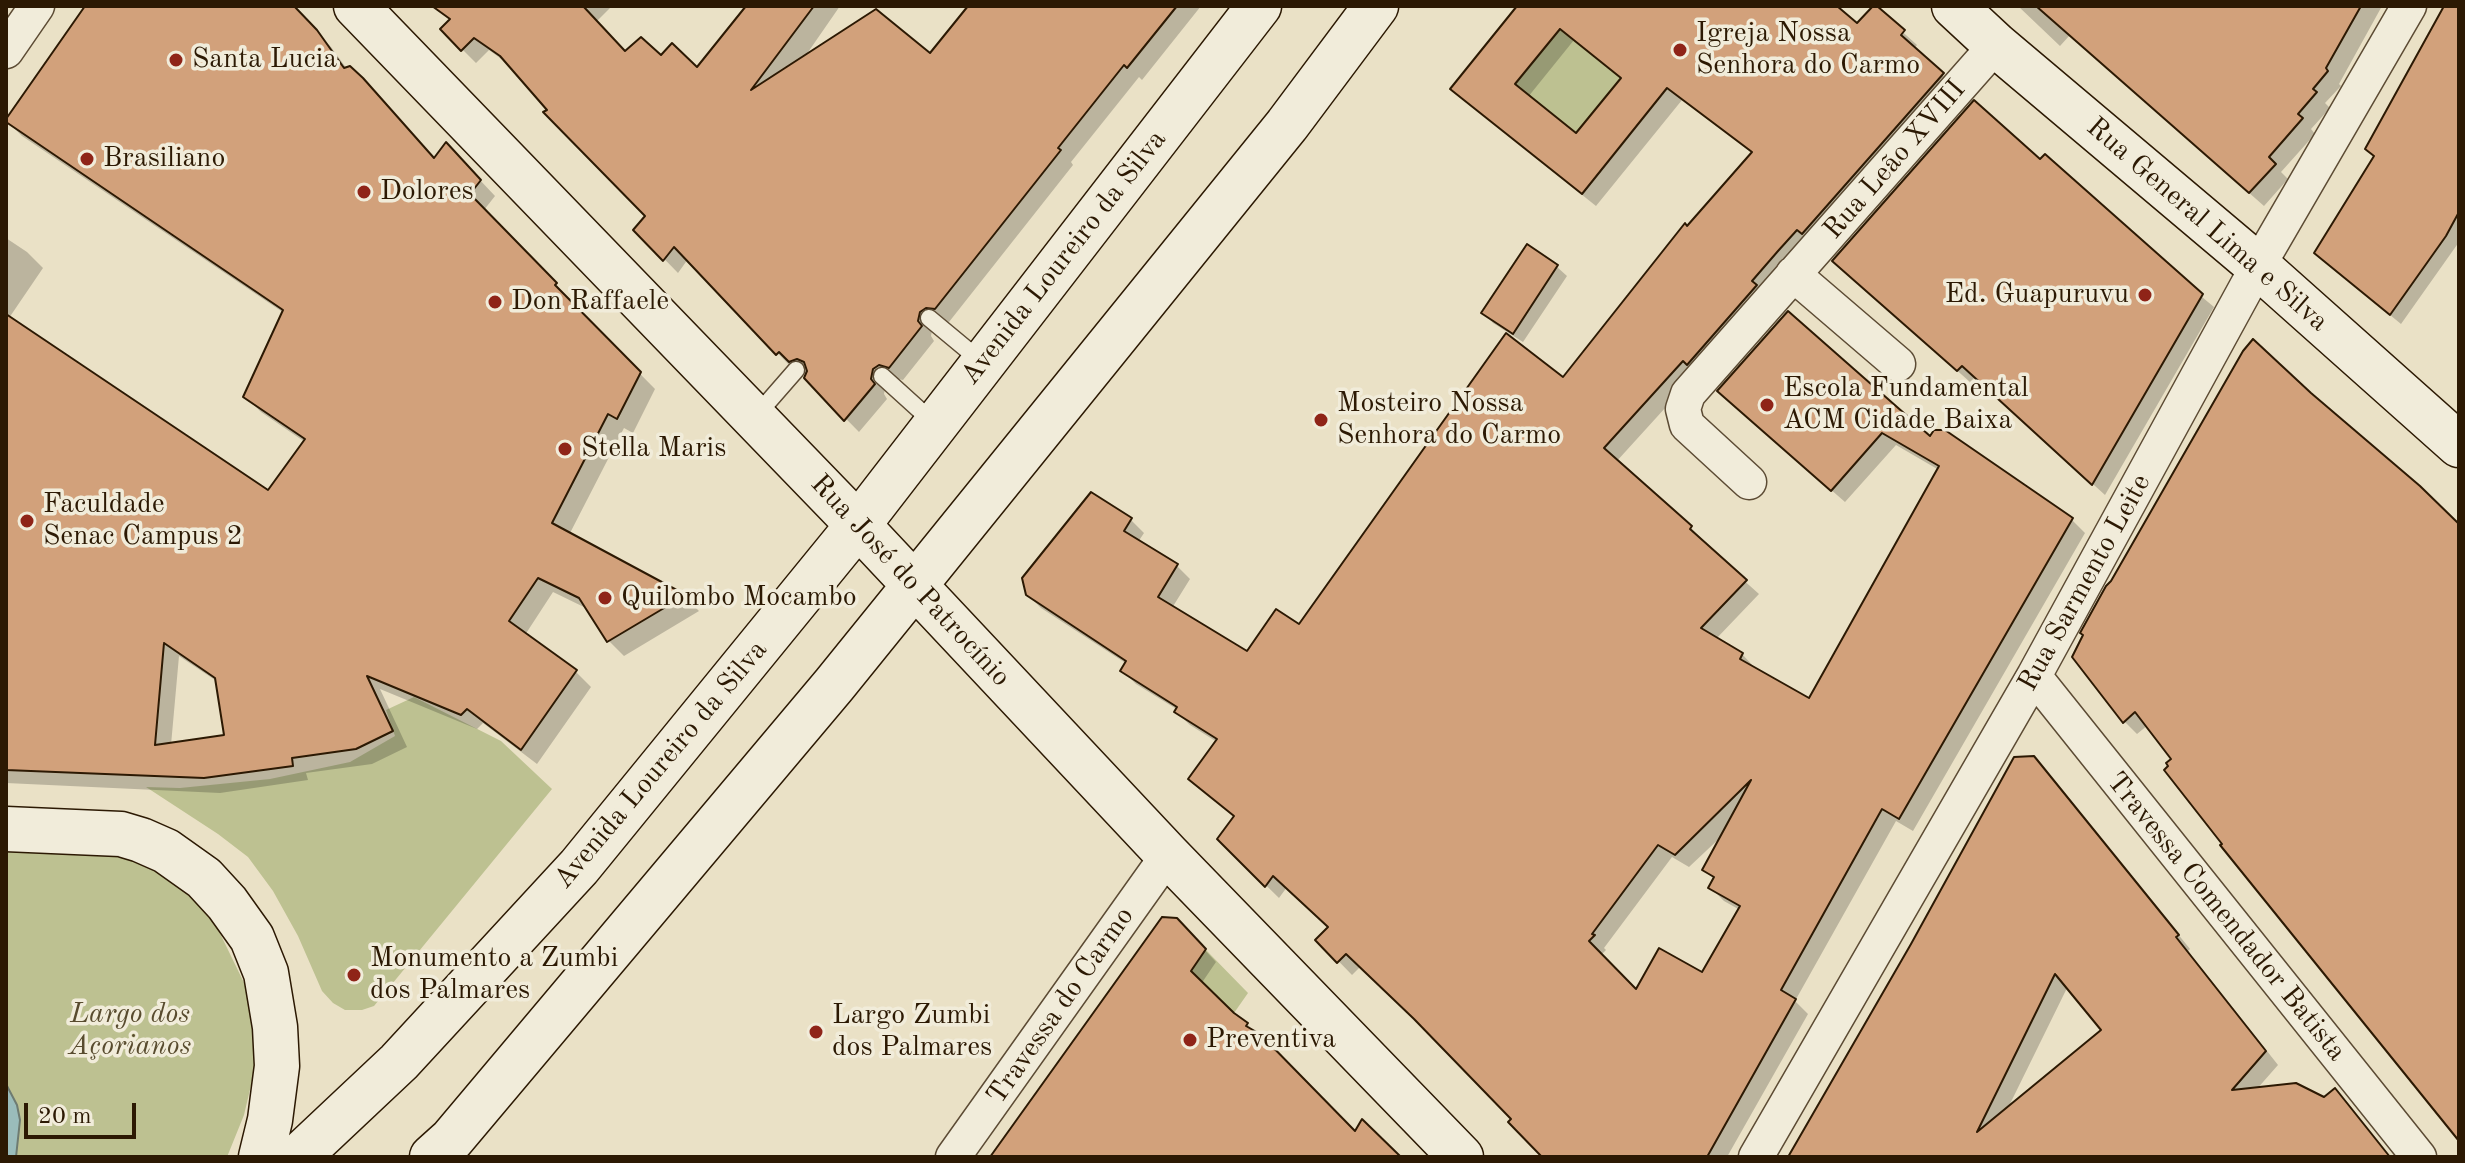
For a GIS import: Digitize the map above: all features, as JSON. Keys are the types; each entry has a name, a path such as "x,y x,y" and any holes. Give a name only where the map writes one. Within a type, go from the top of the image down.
{"main road":[{"name":"Rua José do Patrocínio","path":"356,6 858,525 1168,855 1461,1157"},
{"name":"Avenida Loureiro da Silva","path":"298,1157 399,1062 579,867 858,525 1259,6"},
{"path":"432,1157 462,1127 824,697 1287,125 1376,6"},
{"name":"Rua General Lima e Silva","path":"1954,6 2258,266 2459,445"},
{"path":"6,829 121,834 141,840 166,851 204,878 227,903 252,938 266,973 275,1027 277,1066 270,1120 261,1157"}],"street":[{"path":"6,51 37,6"},
{"name":"Rua Sarmento Leite","path":"1756,1157 2034,676 2258,266 2409,6"},
{"name":"Rua Leão XVIII","path":"1749,482 1687,425 1683,409 1688,394 1996,45"},
{"path":"1793,274 1898,364"},
{"name":"Travessa Comendador Batista","path":"2034,676 2419,1157"},
{"name":"Travessa do Carmo","path":"953,1157 1168,855"}],"lane":[{"path":"929,318 983,363"},
{"path":"754,417 796,370"},
{"path":"882,376 936,425"}],"green space":[{"path":"1560,29 1621,78 1576,133 1515,84"},
{"path":"414,697 501,741 552,789 374,1006 345,1010 322,991 298,936 273,891 248,857 146,787 180,788 270,779 350,762 395,736 386,710"},
{"name":"Largo dos Açorianos","path":"6,845 89,849 154,864 189,891 213,919 248,991 256,1064 244,1115 227,1157 6,1157"},
{"path":"1205,949 1248,993 1234,1013 1157,1023"}],"water":[{"path":"6,1084 17,1105 20,1120 16,1157 6,1157"}],"building":[{"path":"85,6 294,6 317,30 344,68 350,66 363,78 434,158 446,142 481,180 470,194 641,372 617,419 608,414 552,523 686,595 607,642 579,598 538,578 509,621 577,670 521,750 467,709 461,715 367,676 393,731 356,749 292,758 293,766 204,778 6,770 6,314 268,490 305,439 243,397 283,310 6,122","holes":["164,643 215,678 224,735 155,745"]},
{"path":"432,6 583,6 625,51 641,37 661,55 672,43 697,67 746,6 814,6 751,90 876,9 930,53 968,6 1177,6 1127,68 1124,65 935,309 926,308 920,312 918,321 922,326 889,368 879,365 873,369 871,379 875,384 844,421 804,378 807,371 804,362 797,359 789,362 779,352 776,355 674,247 663,261 633,230 645,216 543,112 547,110 500,56 474,38 461,51 440,29 450,19"},
{"path":"1517,6 1837,6 1857,23 1873,6 1877,6 1905,30 1901,35 1944,73 1802,234 1797,230 1778,251 1752,281 1757,285 1687,365 1683,361 1604,448 1747,580 1701,628 1743,653 1740,659 1809,698 1939,466 1882,433 1831,491 1717,391 1788,311 1930,436 1934,430 1945,430 2073,518 1899,819 1882,809 1781,990 1796,999 1707,1157 1542,1157 1508,1122 1511,1119 1414,1019 1346,954 1337,963 1315,940 1328,927 1273,876 1265,887 1217,839 1234,816 1188,779 1217,739 1174,712 1177,707 1120,671 1126,661 1026,595 1022,578 1091,492 1132,518 1124,531 1178,564 1158,597 1247,651 1276,609 1299,624 1506,333 1563,377 1685,223 1687,226 1752,152 1667,88 1582,194 1450,89","holes":["1560,29 1621,78 1576,133 1515,84","1751,780 1702,870 1714,877 1708,888 1740,906 1702,972 1659,948 1636,989 1589,941 1595,935 1592,934 1658,845 1675,855"]},
{"path":"2036,6 2361,6 2326,68 2328,71 2313,89 2317,92 2298,114 2303,118 2269,157 2276,164 2249,193"},
{"path":"2444,6 2459,6 2459,212 2446,236 2390,315 2314,253 2374,156 2365,149"},
{"path":"1974,100 2040,159 2045,154 2203,294 2092,485 1962,366 1957,371 1832,261"},
{"path":"1527,244 1558,265 1513,334 1481,313"},
{"path":"2253,339 2459,524 2459,1141 2220,845 2164,770 2171,759 2135,712 2123,723 2072,657 2083,635 2080,633 2106,586 2243,351"},
{"path":"2034,756 2179,935 2176,937 2266,1051 2232,1090 2296,1083 2324,1097 2335,1088 2390,1157 1788,1157 2014,757","holes":["2055,974 2101,1030 1977,1132"]},
{"path":"1162,917 1177,918 1206,949 1191,971 1248,1023 1246,1026 1260,1034 1355,1131 1362,1119 1401,1157 990,1157"}],"place":[{"name":"Igreja Nossa Senhora do Carmo","path":"1680,50"},
{"name":"Santa Lucia","path":"176,60"},
{"name":"Brasiliano","path":"87,159"},
{"name":"Dolores","path":"364,192"},
{"name":"Ed. Guapuruvu","path":"2145,295"},
{"name":"Don Raffaele","path":"495,302"},
{"name":"Escola Fundamental ACM Cidade Baixa","path":"1767,405"},
{"name":"Mosteiro Nossa Senhora do Carmo","path":"1321,420"},
{"name":"Stella Maris","path":"565,449"},
{"name":"Faculdade Senac Campus 2","path":"27,521"},
{"name":"Quilombo Mocambo","path":"605,598"},
{"name":"Monumento a Zumbi dos Palmares","path":"354,975"},
{"name":"Largo Zumbi dos Palmares","path":"816,1032"},
{"name":"Preventiva","path":"1190,1040"}]}
